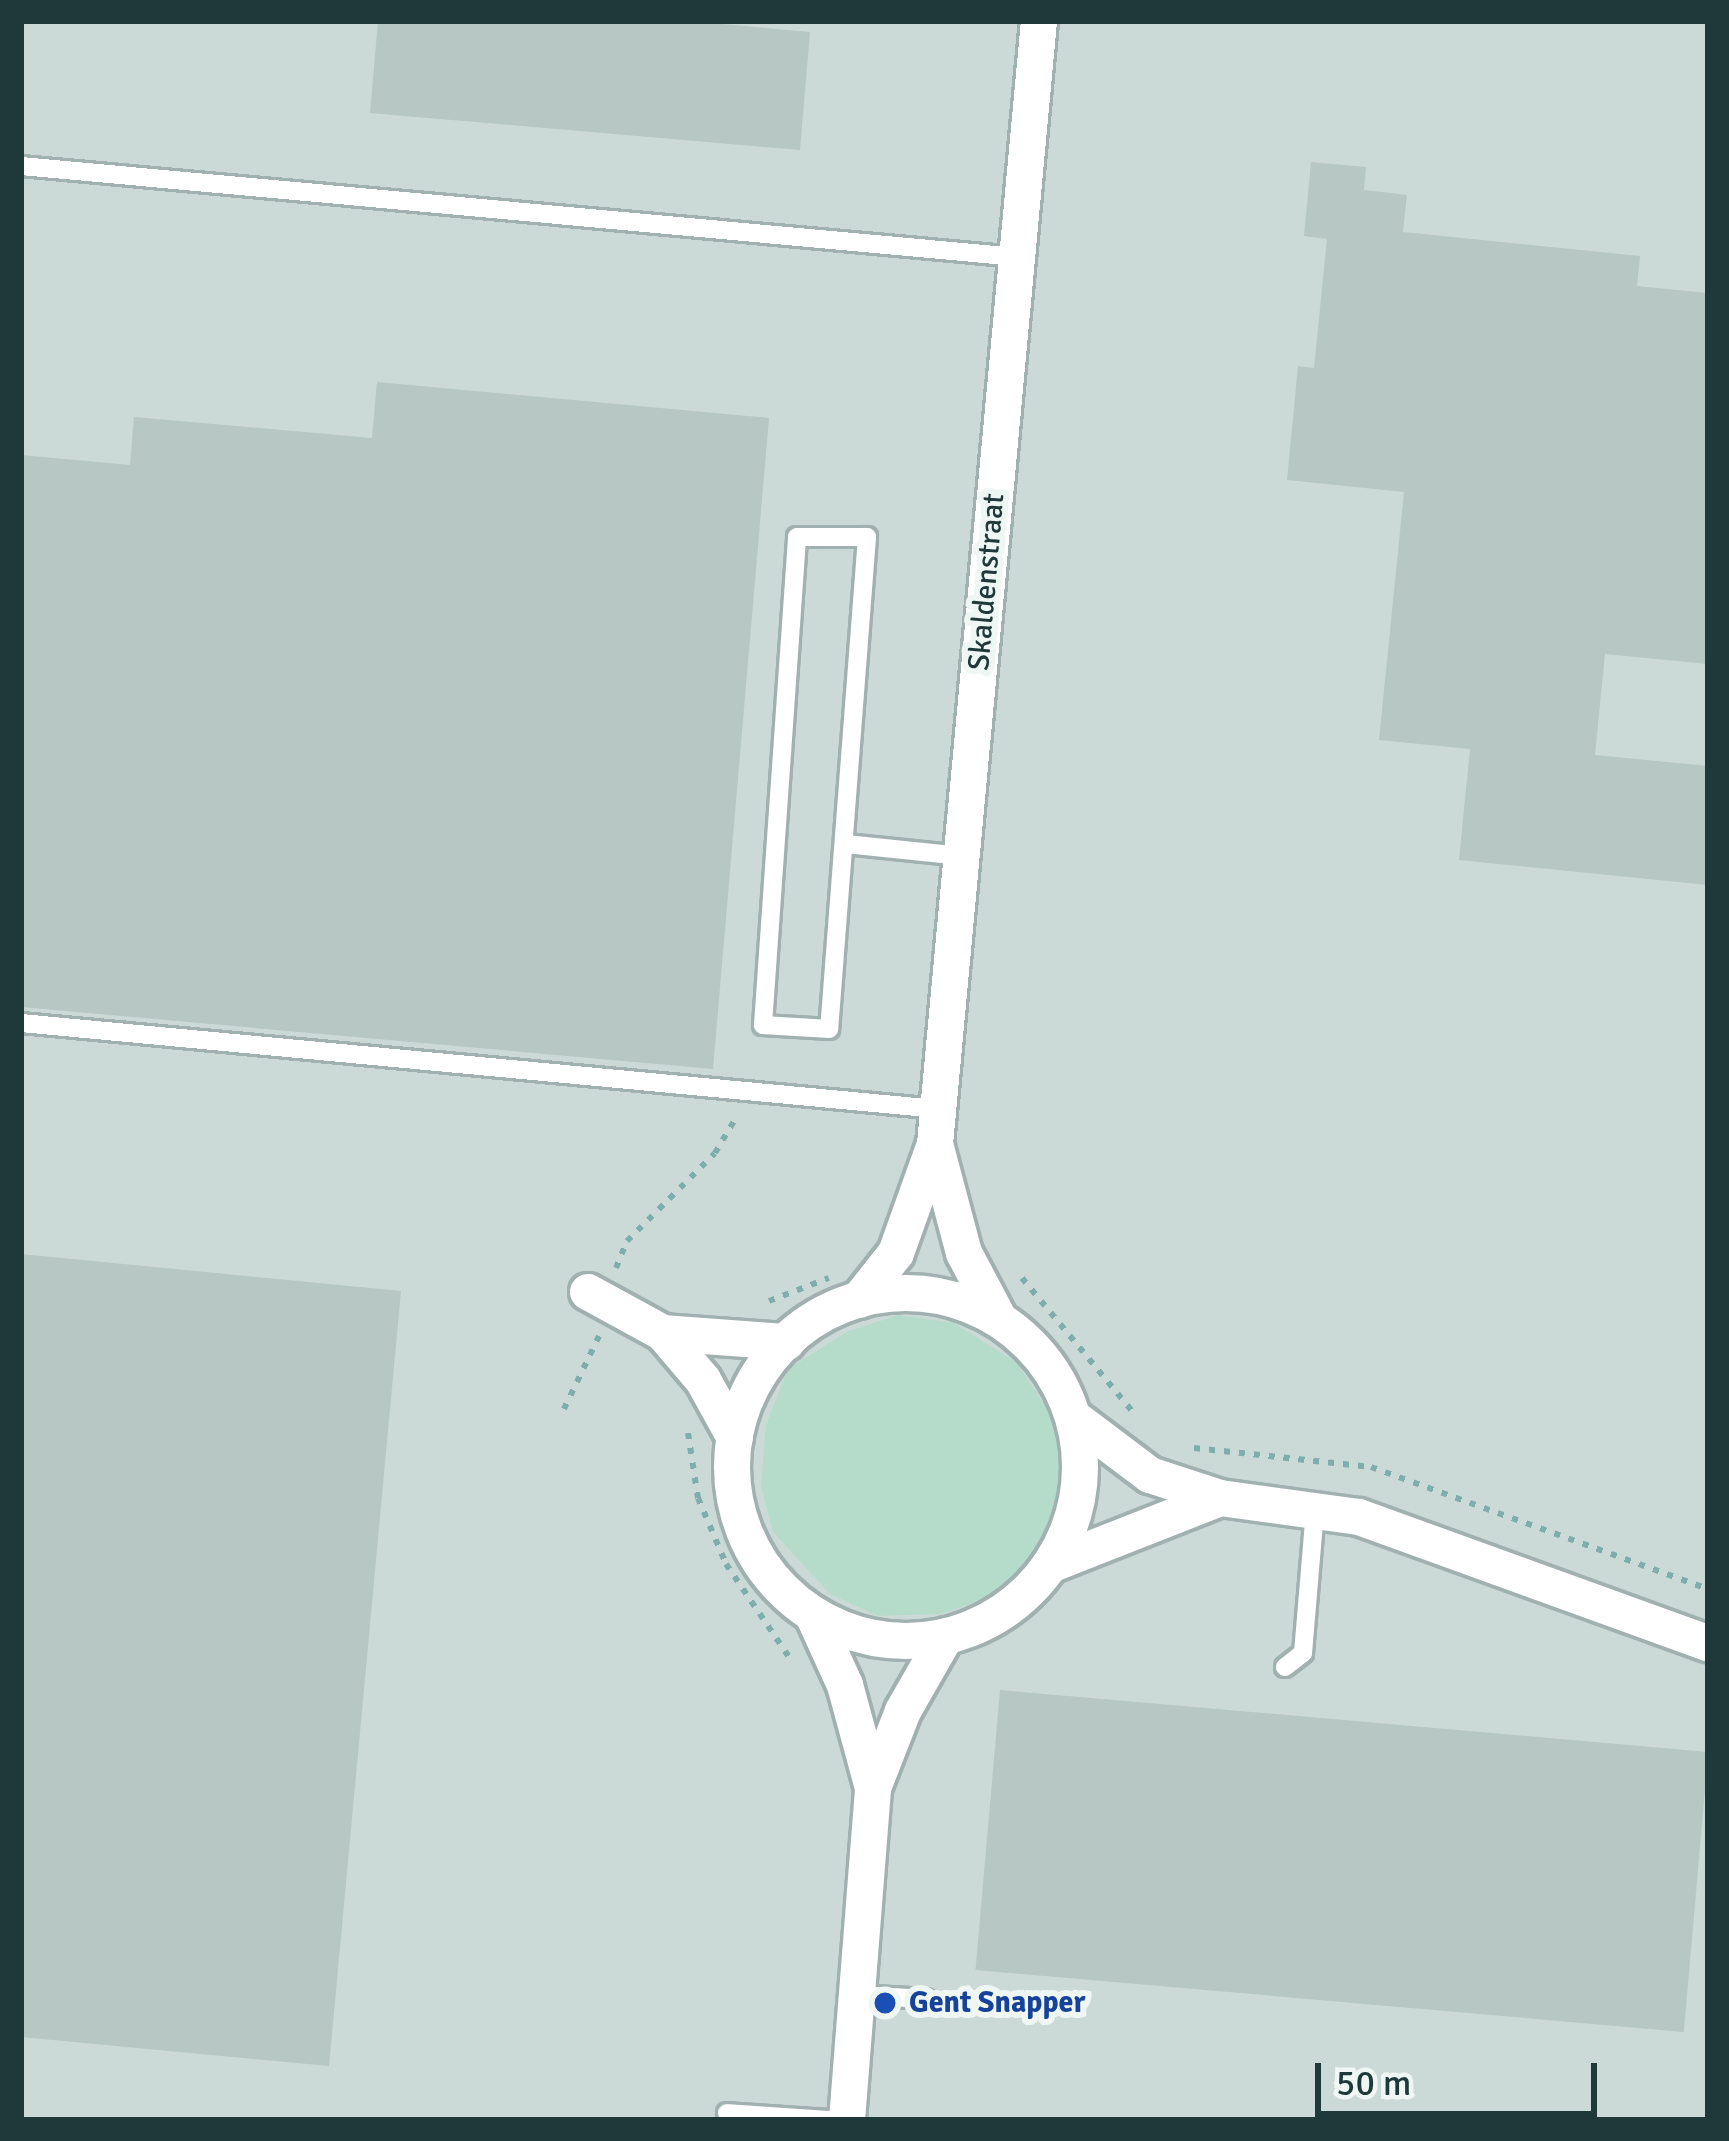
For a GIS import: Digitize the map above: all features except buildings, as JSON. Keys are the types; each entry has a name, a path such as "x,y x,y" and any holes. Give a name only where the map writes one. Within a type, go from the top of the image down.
{"street":[{"name":"Skaldenstraat","path":"859,1300 896,1253 937,1126 1039,21"},
{"name":"Skaldenstraat","path":"937,1126 964,1253 999,1319 1050,1366 1075,1418 1082,1479 1067,1538 1032,1590 996,1616 946,1636 912,1643 846,1633 814,1617 770,1579 741,1527 730,1473 734,1438 758,1372 808,1322 859,1300 938,1295 999,1319"},
{"path":"601,1299 664,1334 704,1380 734,1438"},
{"path":"664,1334 787,1342"},
{"path":"1075,1418 1150,1475 1220,1498 1359,1517 1708,1643"},
{"path":"1048,1565 1220,1498"},
{"name":"Skaldenstraat","path":"814,1617 845,1685 873,1788"},
{"name":"Skaldenstraat","path":"847,2120 873,1788 903,1711 946,1636"}],"lane":[{"path":"21,166 1017,257"},
{"path":"867,537 845,844 829,1029 764,1025 797,538 867,537"},
{"path":"845,844 962,856"},
{"path":"21,1023 750,1091 937,1126"},
{"path":"1285,1667 1303,1653 1316,1511"},
{"path":"856,1995 926,1999"},
{"path":"727,2113 830,2120"}],"path":[{"path":"564,1408 601,1299 628,1241 716,1153 750,1091"}],"shaded area":[{"path":"21,21 1708,21 1708,2120 21,2120"}],"green space":[{"path":"899,1315 954,1323 1017,1363 1055,1421 1062,1491 1038,1553 996,1595 940,1614 878,1616 830,1594 773,1532 761,1485 766,1424 788,1369 848,1331"}],"place":[{"name":"Gent Snapper","path":"885,2003"}]}
